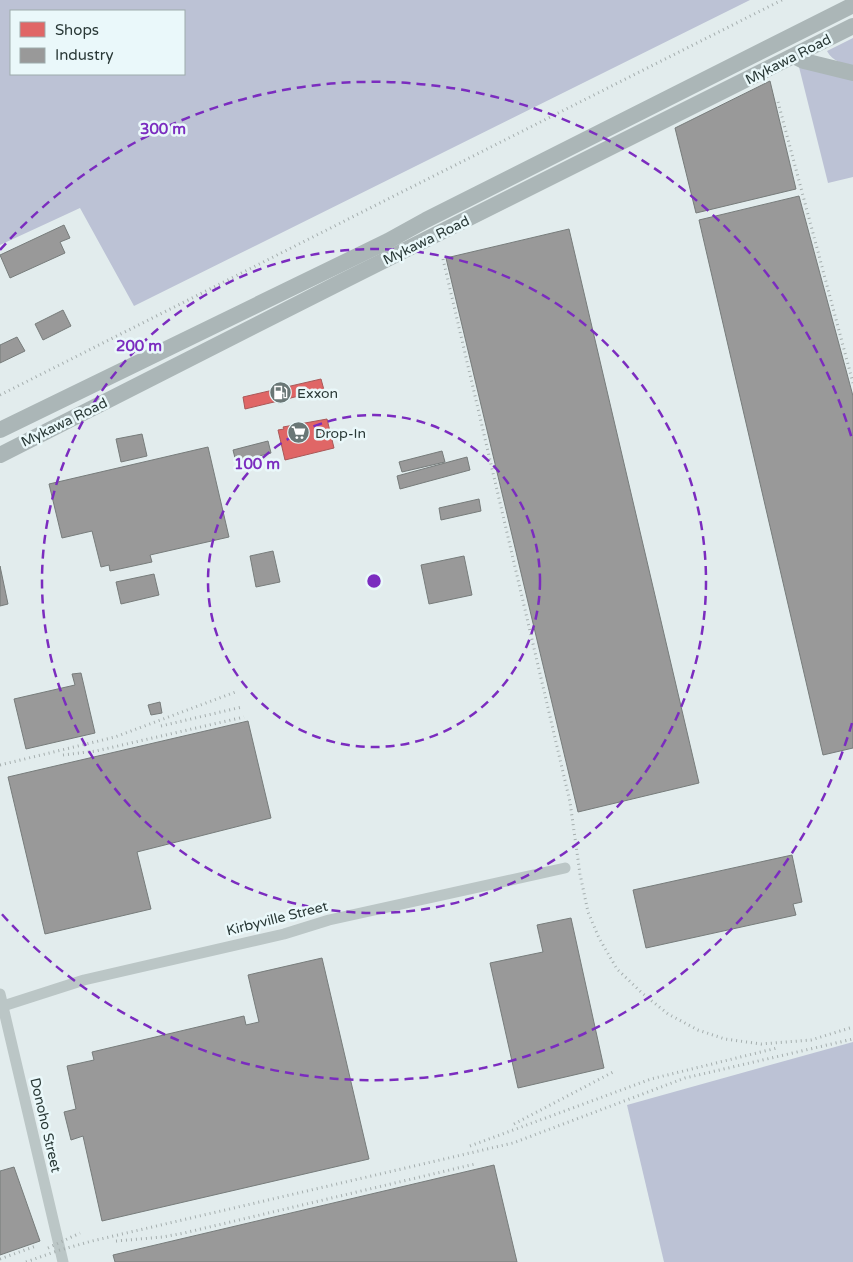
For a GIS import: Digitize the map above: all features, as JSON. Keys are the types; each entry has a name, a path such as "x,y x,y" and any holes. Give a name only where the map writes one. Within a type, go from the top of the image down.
{"main road":[{"name":"Mykawa Road","path":"0,455 240,333 340,273 853,5"},
{"path":"829,18 821,42 821,52 831,68"},
{"name":"Mykawa Road","path":"0,430 235,316 340,273 853,26"},
{"path":"794,56 804,61 853,73"},
{"path":"235,316 240,333"}],"street":[{"name":"Kirbyville Street","path":"1,1006 84,980 284,934 329,920 565,868"},
{"name":"Donoho Street","path":"0,994 1,1006 63,1262"}],"shaded area":[{"path":"0,0 750,0 134,306 80,208 0,245"},
{"path":"853,38 853,66 835,60 829,55 827,51"},
{"path":"801,65 853,79 853,177 828,183 799,67"},
{"path":"853,1042 853,1262 664,1262 627,1105"}],"building: Shops":[{"path":"321,379 324,390 245,409 243,397"},
{"path":"327,419 334,448 285,460 278,430 284,429 283,427"}],"building: Industry":[{"path":"770,81 796,189 696,213 675,128"},
{"path":"799,196 853,396 853,748 823,755 699,220"},
{"path":"64,225 70,238 60,242 65,253 10,278 0,255"},
{"path":"569,229 699,783 578,812 446,258"},
{"path":"63,310 71,326 43,340 35,324"},
{"path":"17,337 25,351 0,363 0,345"},
{"path":"142,434 147,456 121,462 116,439"},
{"path":"268,441 271,453 236,462 233,450"},
{"path":"208,447 229,537 150,555 152,562 110,571 109,565 101,567 92,531 62,538 49,484"},
{"path":"442,451 445,462 402,472 399,462"},
{"path":"467,457 470,470 400,489 397,476"},
{"path":"479,499 481,511 441,520 439,508"},
{"path":"273,551 280,582 256,587 250,556"},
{"path":"464,556 472,595 429,604 421,565"},
{"path":"0,566 8,604 0,606"},
{"path":"154,574 159,595 121,604 116,582"},
{"path":"81,673 95,733 26,749 14,699 75,685 72,674"},
{"path":"160,702 162,713 151,715 148,705"},
{"path":"248,721 271,818 137,852 151,909 45,934 8,777"},
{"path":"792,855 802,902 793,904 796,915 646,948 633,890"},
{"path":"571,918 604,1068 518,1088 490,963 543,952 537,925"},
{"path":"322,958 369,1159 102,1221 83,1136 71,1140 64,1112 76,1109 67,1066 94,1060 92,1052 244,1016 246,1025 259,1022 248,975"},
{"path":"494,1165 517,1262 115,1262 113,1255"},
{"path":"14,1167 40,1241 0,1255 0,1171"}],"railway":[{"path":"0,395 782,0"},
{"path":"778,102 853,383"},
{"path":"443,259 570,802 580,874 588,912 599,938 617,969 642,993 668,1014 698,1030 725,1039 761,1044 811,1040 853,1027"},
{"path":"0,765 115,737 238,691"},
{"path":"161,726 242,707"},
{"path":"63,755 96,751 244,717"},
{"path":"26,1262 92,1241 513,1143 685,1078 853,1039"},
{"path":"470,1146 651,1079 777,1048"},
{"path":"514,1124 615,1071"},
{"path":"116,1241 163,1237 184,1233 475,1164"},
{"path":"48,1248 80,1233"},
{"path":"0,1259 36,1246"}],"place":[{"name":"Exxon","path":"281,393"},
{"name":"Drop-In","path":"299,433"}]}
